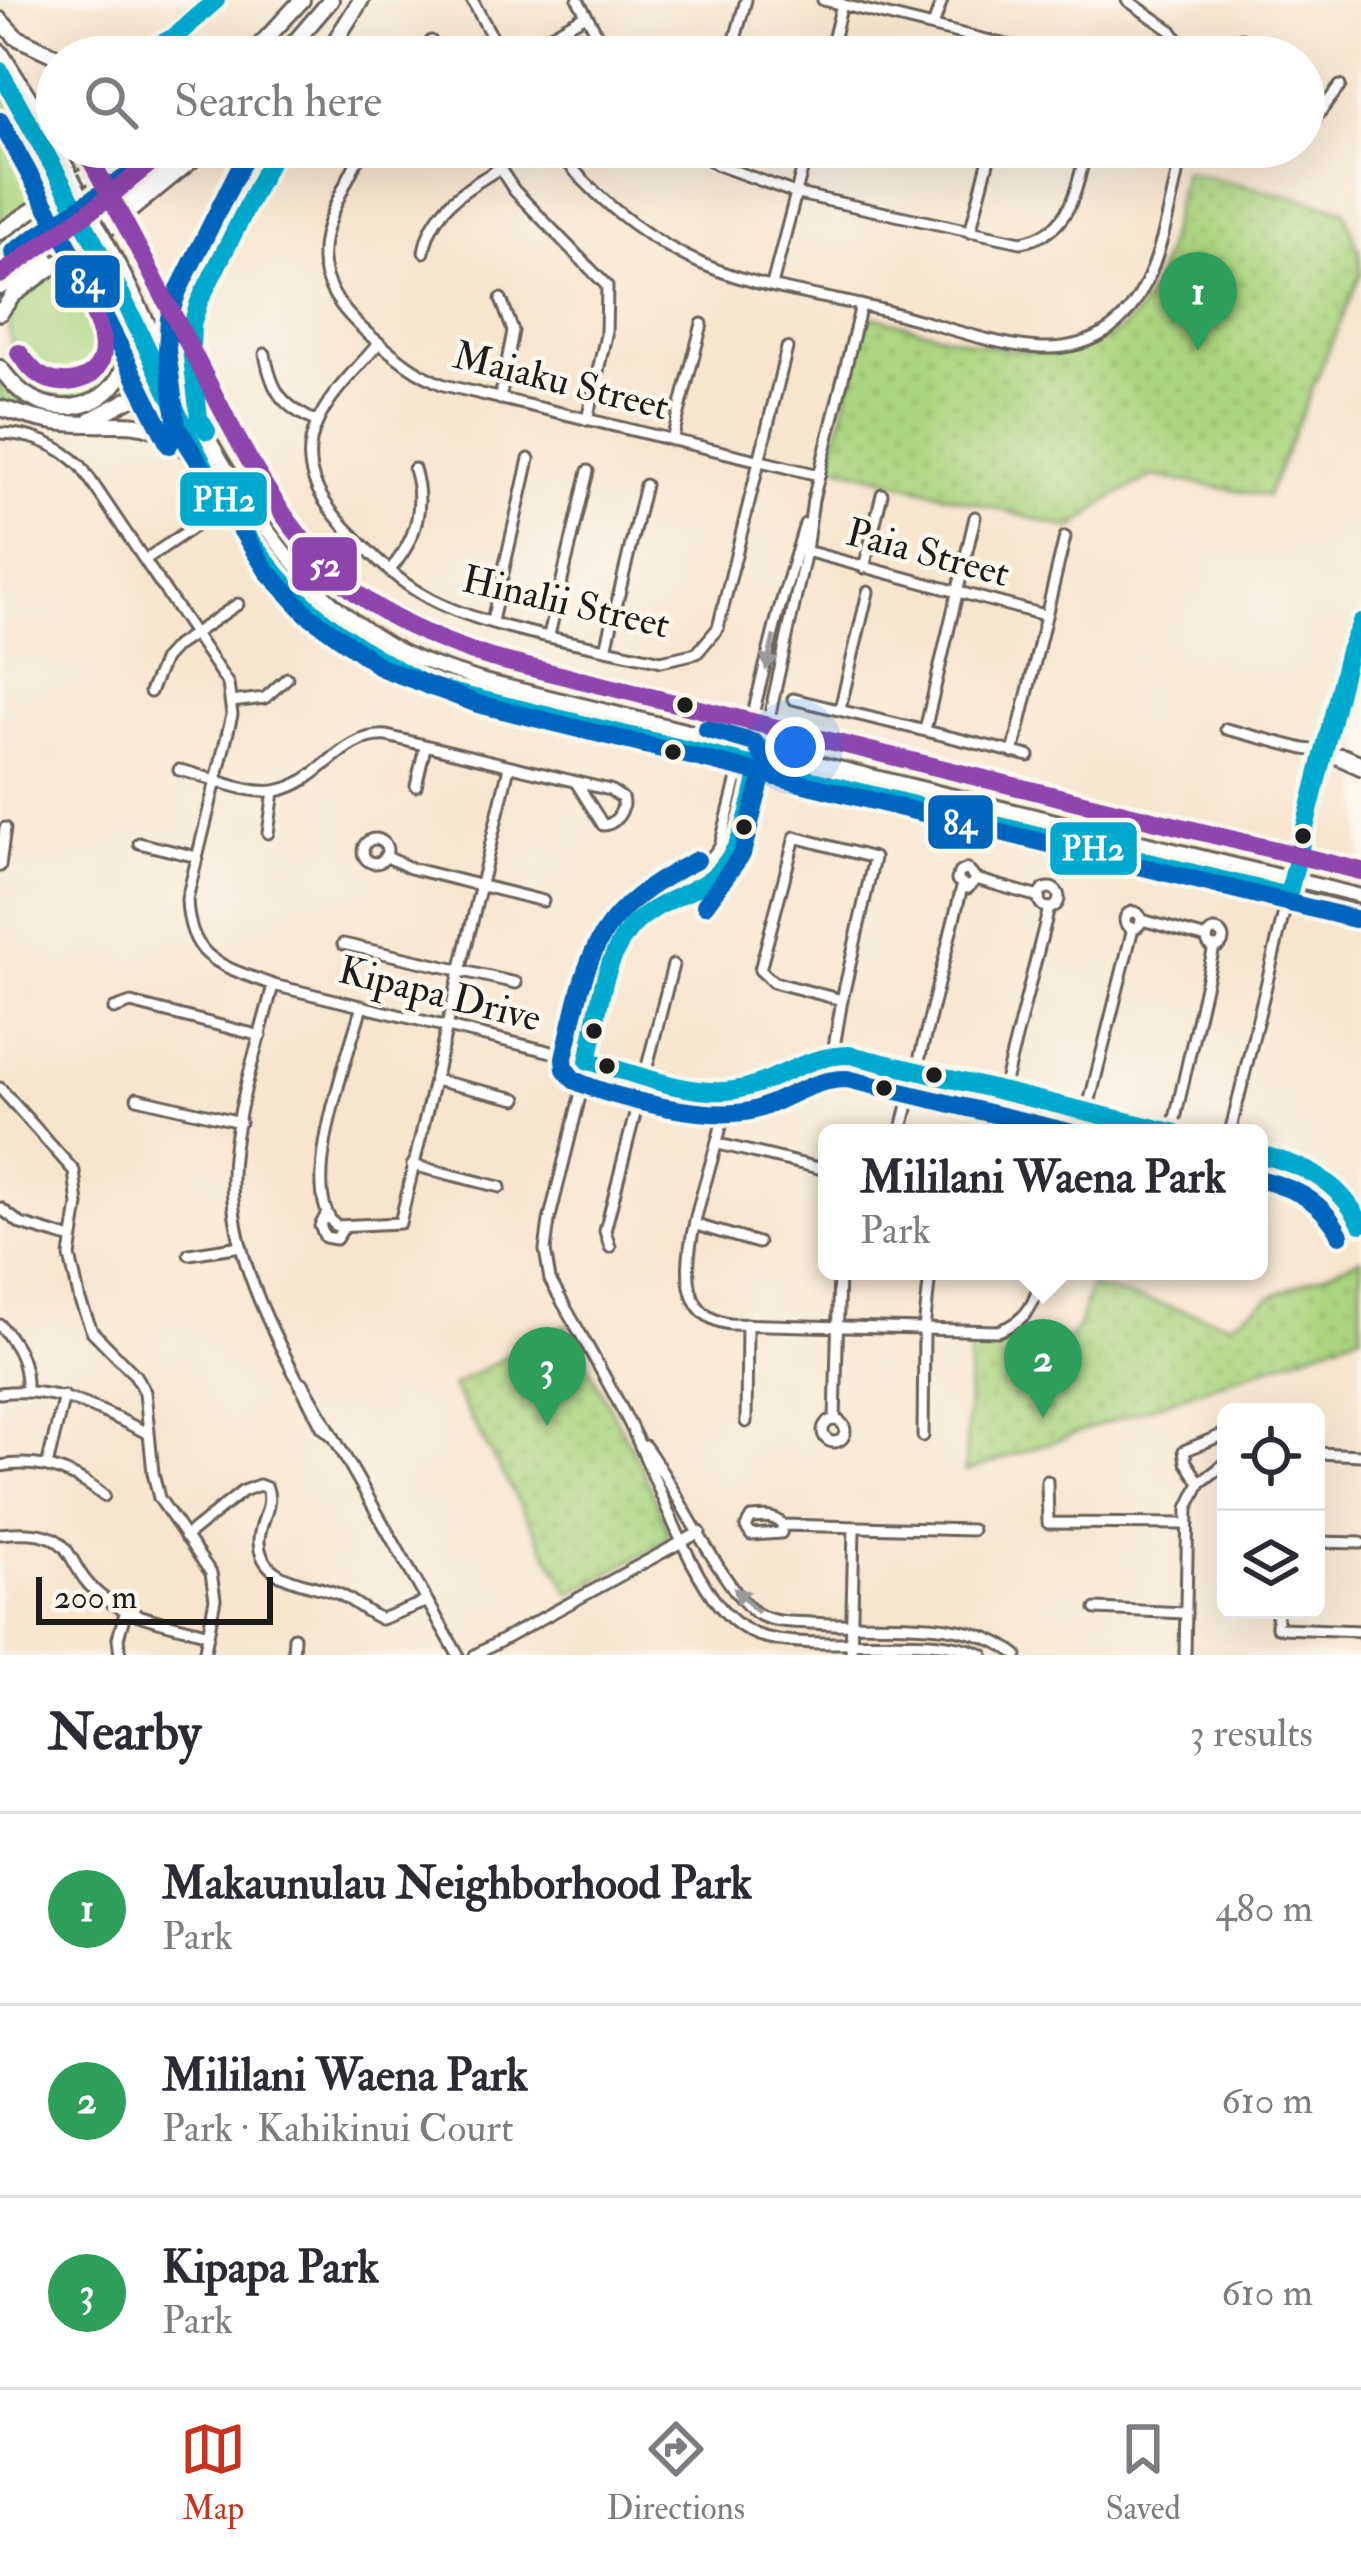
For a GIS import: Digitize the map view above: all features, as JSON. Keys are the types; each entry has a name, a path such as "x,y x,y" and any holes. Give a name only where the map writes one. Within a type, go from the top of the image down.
{"highway":[{"path":"176,36 216,0"},
{"path":"269,36 302,0"},
{"path":"302,36 331,0"},
{"path":"339,36 361,0"},
{"path":"0,20 16,38 36,47"},
{"path":"0,52 36,109"},
{"path":"0,232 96,168"},
{"path":"0,254 46,230 126,168"},
{"path":"0,287 81,239 166,168"},
{"path":"0,313 13,295 182,168"},
{"path":"199,418 192,325 266,168"},
{"path":"0,368 22,392 49,405 79,407 108,392 118,381 125,367 125,332 104,249"},
{"path":"69,423 104,414 164,381 171,368 169,359"},
{"path":"0,408 38,420 148,426 182,443 209,471"}],"main road":[{"path":"0,41 36,107"},
{"path":"0,71 36,130"},
{"path":"59,168 199,418 286,558 323,596 392,646 484,681 1361,896"},
{"path":"62,168 66,179"},
{"path":"104,249 164,381 245,535 316,618 380,663 430,687 1361,914"},
{"path":"1288,896 1349,651 1361,623"}],"street":[{"path":"472,0 494,36"},
{"path":"578,0 598,36"},
{"path":"736,36 746,0"},
{"path":"823,0 965,36"},
{"path":"933,26 942,0"},
{"path":"1127,0 1176,36"},
{"path":"834,36 843,2"},
{"path":"546,36 586,15"},
{"path":"1325,106 1340,86"},
{"name":"Maiaku Street","path":"354,168 326,229 323,259 336,303 428,379 819,475"},
{"path":"572,168 625,218 662,243 721,270 1037,348 1072,345 1106,332 1132,309 1143,293 1178,168"},
{"path":"726,168 798,194 1021,242 1056,228 1072,200 1081,168"},
{"path":"772,285 804,168"},
{"path":"970,232 987,168"},
{"path":"424,252 427,233 444,208 497,170 607,286 606,335 587,420"},
{"path":"500,399 513,332 501,299"},
{"path":"861,304 755,747 758,768 729,859 710,880 647,913 614,956 549,1221 546,1263 559,1297 634,1433 738,1595 759,1615 850,1626 973,1630 1017,1655"},
{"path":"672,440 702,324"},
{"path":"265,354 270,382 280,399 317,422 379,343"},
{"name":"Hinalii Street","path":"317,422 310,460 320,500 388,572 430,599 492,621 674,661 708,644 722,612 787,348"},
{"path":"0,433 41,440 70,456 146,559 228,684 232,702 265,698 287,678"},
{"path":"492,621 530,459"},
{"path":"388,572 415,530 420,488 414,469"},
{"path":"549,635 588,471"},
{"path":"606,649 645,485"},
{"path":"864,568 882,494"},
{"path":"926,730 975,517"},
{"path":"146,559 203,520"},
{"path":"1013,753 1065,537"},
{"name":"Paia Street","path":"802,550 1043,615"},
{"path":"840,710 868,592"},
{"path":"150,692 164,658 238,604"},
{"path":"793,699 1029,756"},
{"name":"Kipapa Drive","path":"232,702 187,899 189,927 200,948 225,968 273,985 726,1091"},
{"path":"1226,729 1361,761"},
{"path":"179,770 274,792 291,787 363,737 387,736 617,794 625,805 622,812 612,823 602,825 577,784"},
{"path":"416,786 425,747"},
{"path":"686,891 720,846 742,763 755,747"},
{"path":"1324,752 1361,770"},
{"path":"362,1006 322,1156 320,1181 326,1215 336,1226 344,1227 400,1223 509,767"},
{"path":"268,833 274,792"},
{"path":"0,866 5,829"},
{"path":"833,1053 874,858 858,850 795,837 760,970 773,982 842,1000"},
{"path":"140,843 197,856"},
{"path":"386,856 410,868 543,901"},
{"path":"903,1124 962,887 957,880 961,871 971,870 976,879 1040,897"},
{"path":"994,1124 1049,908 1057,904 1057,893 1047,889 1040,897 1041,904 1049,908"},
{"path":"1232,1124 1288,896"},
{"path":"1079,1124 1088,1113 1137,924 1211,942 1176,1124"},
{"path":"343,944 516,983"},
{"path":"610,1247 605,1231 673,965"},
{"path":"273,985 233,1159 241,1246 260,1306 458,1655"},
{"path":"114,1010 131,1003 261,1036"},
{"path":"1041,1280 1035,1301 1012,1327 998,1331 747,1324 708,1318 694,1304 686,1276 726,1091 754,1084 799,1060 833,1053 1138,1124"},
{"path":"434,1080 517,1099"},
{"path":"0,1088 74,1171 78,1205 72,1273 92,1330 145,1392 159,1498 206,1562 214,1585 204,1655"},
{"path":"137,1098 240,1121"},
{"path":"1088,1113 1091,1124"},
{"path":"718,1144 818,1168"},
{"path":"1268,1157 1326,1176 1350,1201 1361,1224"},
{"path":"412,1165 500,1187"},
{"path":"0,1208 21,1224 72,1239"},
{"path":"696,1225 758,1243"},
{"path":"189,1254 241,1246"},
{"path":"835,1420 839,1280"},
{"path":"923,1436 924,1330 932,1280"},
{"path":"746,1422 747,1324"},
{"path":"0,1325 22,1356 26,1390"},
{"path":"0,1393 26,1390 64,1396 147,1433"},
{"path":"47,1466 64,1396"},
{"path":"634,1433 682,1541 714,1599 744,1628 763,1637 852,1650 952,1645 983,1655"},
{"path":"1200,1483 1184,1451 1217,1437"},
{"path":"1325,1453 1361,1455"},
{"path":"0,1466 47,1466 104,1496"},
{"path":"1185,1655 1191,1499 1200,1483 1217,1470"},
{"path":"1047,1481 1048,1523 1187,1524"},
{"path":"185,1538 243,1491 260,1485 267,1488 271,1501 259,1544 264,1560 276,1573 338,1593 381,1619 425,1602"},
{"path":"783,1526 972,1530"},
{"path":"852,1650 854,1528"},
{"path":"0,1534 34,1532 56,1541 67,1547 98,1593 126,1610 206,1633"},
{"path":"476,1655 700,1532"},
{"path":"1325,1542 1361,1543"},
{"path":"120,1655 118,1638 126,1610"},
{"path":"1096,1610 1186,1612"},
{"path":"1277,1619 1277,1627 1285,1629 1361,1631"},
{"path":"293,1655 294,1637"}],"green space":[{"path":"0,82 36,151 36,168 45,168 49,176 40,198 0,221"},
{"path":"1184,171 1344,209 1359,251 1361,273 1267,496 1154,476 1109,499 1072,529 830,464 867,318 1028,351 1066,351 1100,342 1130,322 1152,288"},
{"path":"90,249 118,315 122,356 113,381 98,395 78,399 37,382 21,363 11,339 9,311 35,284"},
{"path":"132,343 139,343 157,377 97,407 49,412 0,401 0,378 26,402 100,405"},
{"path":"1361,1258 1361,1334 965,1472 970,1344 1022,1330 1047,1364 1079,1325 1090,1286 1230,1323 1274,1295"},
{"path":"566,1324 641,1466 668,1530 666,1541 571,1594 452,1386"}],"transit line":[{"name":"PH2","path":"176,36 216,0"},
{"name":"PH2","path":"0,71 36,136"},
{"name":"84","path":"0,121 169,445"},
{"name":"PH2","path":"53,168 108,267 206,468 257,550 322,619 374,656 430,687 1288,896 1349,651 1361,623"},
{"name":"52","path":"95,168 273,499 338,578 391,616 491,658 1361,871"},
{"name":"84","path":"13,252 139,168"},
{"name":"52","path":"0,275 144,168"},
{"name":"84","path":"240,168 169,318 167,350 177,427 267,571 307,614 382,668 478,704 1355,919"},
{"name":"PH2","path":"207,431 199,418 192,325 266,168"},
{"name":"52","path":"19,353 48,379 70,382 89,375 103,348 86,293"},
{"name":"84","path":"705,905 742,854 766,762 755,743 706,729"},
{"name":"PH2","path":"763,749 745,826 728,861 699,886 644,916 619,944 601,993 588,1061 680,1087 717,1091 750,1086 818,1059 850,1055 1138,1124"},
{"name":"84","path":"697,860 636,898 601,938 580,989 564,1058 565,1069 574,1080 639,1102 739,1113 812,1086 847,1079 1035,1124"},
{"name":"PH2","path":"1268,1157 1319,1177 1342,1196 1361,1224"},
{"name":"84","path":"1268,1182 1307,1198 1340,1235"}],"place":[{"name":"Makaunulau Neighborhood Park","path":"1198,351"},
{"name":"Mililani Waena Park","path":"1043,1418"},
{"name":"Kipapa Park","path":"547,1426"}]}
